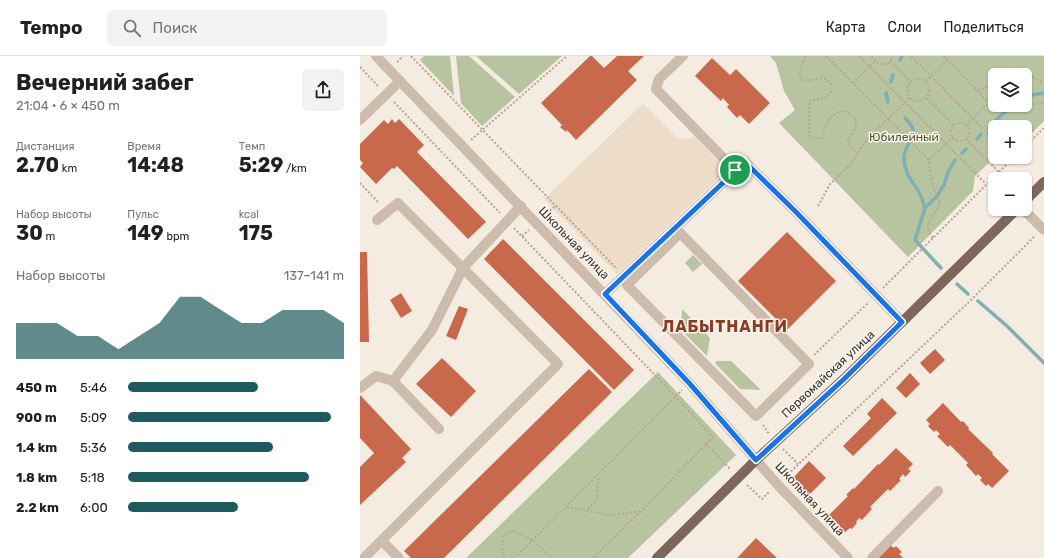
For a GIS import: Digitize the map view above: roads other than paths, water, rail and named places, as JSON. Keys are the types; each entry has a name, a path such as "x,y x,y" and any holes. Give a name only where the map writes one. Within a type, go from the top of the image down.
{"main road":[{"path":"1032,194 1044,182"},
{"name":"Первомайская улица","path":"657,558 756,460 844,379 1010,216"}],"street":[{"name":"Школьная улица","path":"376,56 690,384 777,484 848,558"},
{"path":"683,56 659,79 656,89 735,170"},
{"path":"360,120 400,81"},
{"path":"605,294 745,162 796,212 902,322"},
{"path":"364,558 558,364 398,203 377,220"},
{"path":"393,381 432,330 463,268 520,206"},
{"path":"1030,216 1043,229"},
{"path":"680,233 809,364 756,416 627,285 680,233"},
{"path":"360,388 376,376 393,381 439,429"},
{"path":"872,558 938,491"},
{"path":"382,541 399,558"}],"waterway":[{"path":"900,60 902,56"},
{"path":"891,82 893,75"},
{"path":"886,93 888,102"},
{"path":"1032,95 1044,93"},
{"path":"996,120 1005,112"},
{"path":"905,118 911,124 913,130 912,139 905,153 904,159 906,171 920,193 925,208"},
{"path":"977,139 981,134"},
{"path":"962,153 966,149"},
{"path":"941,268 915,240 925,208 937,196 944,185 948,172 955,160"},
{"path":"957,284 968,294"},
{"path":"978,301 1007,326 1044,363"}],"district":[{"name":"ЛАБЫТНАНГИ","path":"725,326"}],"park label":[{"name":"Юбилейный","path":"904,137"}]}
